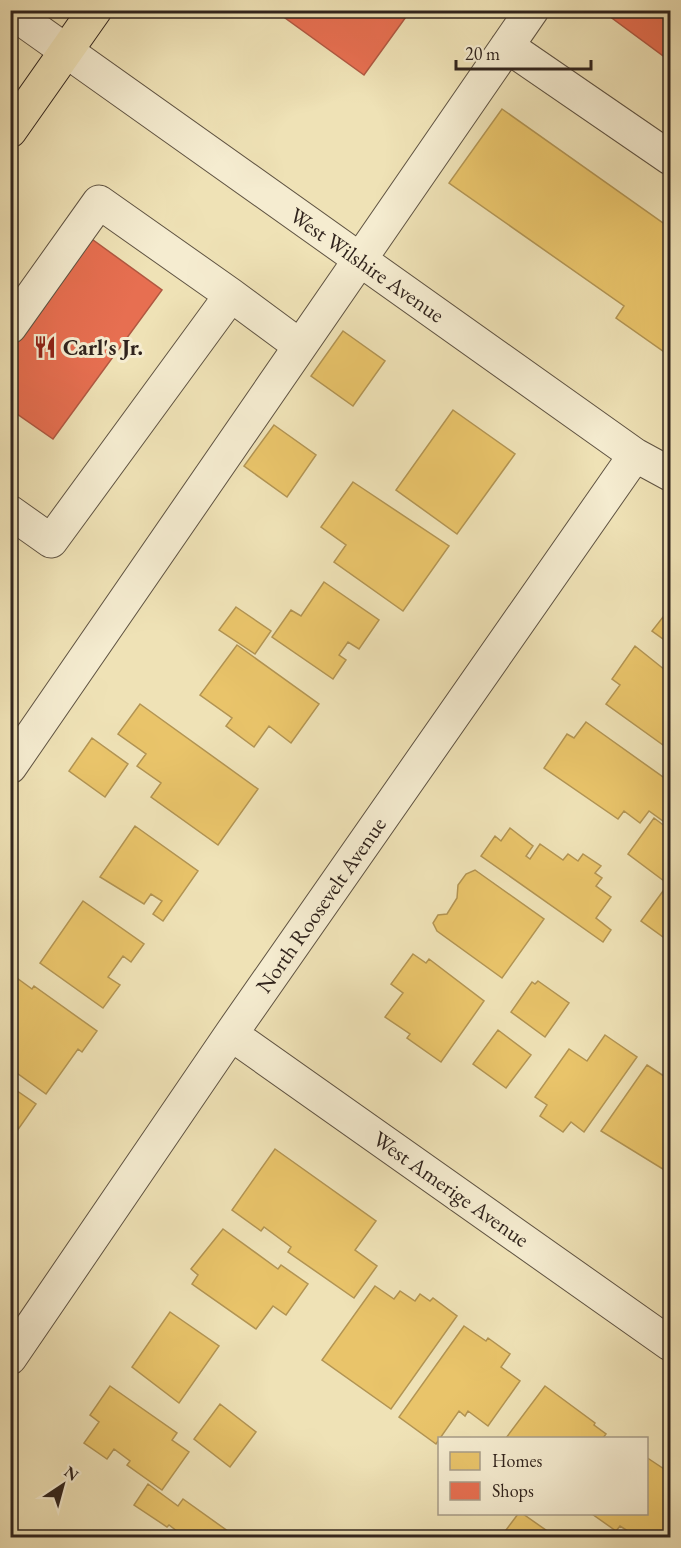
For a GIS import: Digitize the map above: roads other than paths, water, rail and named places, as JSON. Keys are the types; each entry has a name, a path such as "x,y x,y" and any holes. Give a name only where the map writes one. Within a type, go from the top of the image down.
{"main road":[{"path":"10,131 95,10"}],"street":[{"path":"10,767 532,10"},
{"name":"West Wilshire Avenue","path":"10,11 635,455 670,474"},
{"path":"507,46 670,158"},
{"path":"10,327 99,202 300,346"},
{"path":"10,512 51,541 231,295"},
{"name":"North Roosevelt Avenue","path":"10,1358 231,1034 635,455"},
{"name":"West Amerige Avenue","path":"231,1034 670,1344"}],"place":[{"name":"Carl's Jr.","path":"45,347"}]}
